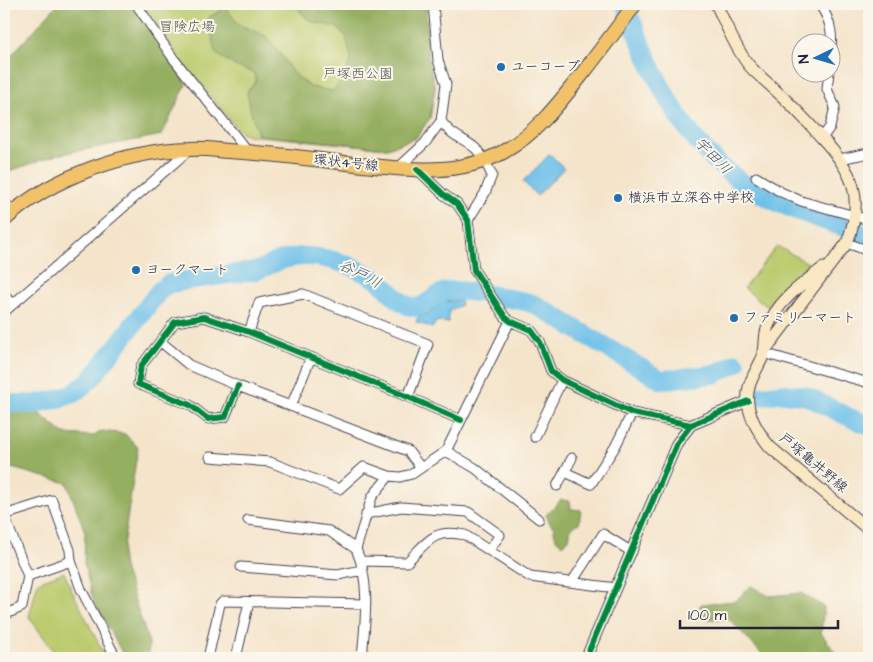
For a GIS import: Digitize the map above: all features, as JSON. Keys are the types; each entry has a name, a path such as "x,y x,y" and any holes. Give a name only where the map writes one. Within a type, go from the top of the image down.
{"main road":[{"name":"環状4号線","path":"7,211 52,187 98,167 142,154 191,149 248,152 417,169 454,168 485,161 519,142 554,110 636,4"},
{"path":"716,4 733,41 749,65 809,122 840,158 847,169 856,203 855,221 848,241 774,342 763,353 749,388 748,401"},
{"name":"戸塚亀井野線","path":"748,401 759,433 770,447 869,530"}],"street":[{"path":"136,4 173,58 248,152"},
{"path":"398,168 425,143 441,121 446,84 438,60 433,4"},
{"path":"819,4 831,24 832,32"},
{"path":"822,138 830,127 835,107 827,89 828,82"},
{"path":"441,121 452,134 476,148 492,175 485,193 468,220"},
{"path":"4,312 191,149"},
{"path":"840,158 869,153"},
{"path":"417,169 443,194 457,204 468,220 474,270 510,321 531,330 540,342 551,371 562,380 632,413 691,425"},
{"path":"756,177 781,192 855,221 869,220"},
{"path":"848,241 869,251"},
{"path":"249,332 259,303 303,294 428,344 408,396"},
{"path":"4,295 13,304"},
{"path":"238,386 225,417 208,419 190,405 138,384 141,366 175,322 204,317 249,332 408,396 461,420"},
{"path":"210,457 270,462 339,489 364,466 389,476 400,477 412,474 446,452 510,321"},
{"path":"161,342 189,365 238,386 408,451 421,468"},
{"path":"763,353 869,383"},
{"path":"291,406 311,357"},
{"path":"535,437 562,380"},
{"path":"586,658 677,443 691,425 748,401"},
{"path":"565,472 591,484 615,447 632,413"},
{"path":"446,452 476,468 539,519"},
{"path":"557,486 572,458"},
{"path":"356,549 372,496 389,476"},
{"path":"4,615 22,607 28,576 4,515 52,500 70,550 71,561 81,590 116,658"},
{"path":"366,514 400,506 468,512 500,535 489,550"},
{"path":"248,520 329,531 356,549 362,565 366,604 362,658"},
{"path":"241,567 338,575 362,565 407,562 435,536 446,532 465,535 530,577 616,588"},
{"path":"572,582 603,534 632,552"},
{"path":"28,576 71,561"},
{"path":"208,658 220,604 223,601 366,604"},
{"path":"236,658 249,602"}],"green space":[{"path":"58,4 135,4 173,58 186,85 162,135 56,155 4,173 4,63"},
{"name":"戸塚西公園","path":"142,4 426,4 428,59 435,88 430,118 416,138 387,148 248,135 239,131 185,66"},
{"name":"戸塚西公園","path":"294,4 426,4 428,59 435,88 430,118 416,138 387,148 258,135 247,92 256,81 254,73 235,66 215,53 209,17 226,8 238,24 266,36 292,72 310,87 333,91 345,77 351,59 346,36 336,27 316,23 306,18"},
{"path":"777,246 808,263 769,308 744,288"},
{"path":"4,407 34,409 64,434 94,436 102,431 125,434 138,447 122,553 124,568 149,643 148,658 125,658 93,600 84,563 85,532 67,483 4,466"},
{"path":"561,500 570,501 571,509 581,510 579,523 571,528 569,539 563,545 556,539 553,526 546,515"},
{"path":"64,572 106,658 59,658 29,617 38,582"},
{"path":"751,586 769,596 801,593 824,607 821,633 838,656 844,658 763,658 763,655 729,619 705,619 697,612 701,604 735,601"}],"water":[{"path":"550,154 564,168 537,196 523,181"},
{"path":"460,300 461,305 449,311 448,323 437,321 432,328 416,322 418,317 428,314 444,302"}],"waterway":[{"name":"宇田川","path":"625,4 645,52 668,99 698,142 716,161 751,188 783,205 869,236"},
{"name":"谷戸川","path":"4,403 35,404 73,394 92,378 160,290 168,284 255,271 288,258 307,256 326,258 353,267 376,279 398,299 412,307 422,306 439,294 449,291 478,293 528,302 661,380 715,374 736,363"},
{"name":"谷戸川","path":"760,396 781,393 806,396 869,425"}],"cycle path":[{"path":"417,169 443,194 457,204 468,220 474,270 505,317 531,330 540,342 551,371 562,380 632,413 691,425"},
{"path":"238,386 225,417 208,419 190,405 138,384 141,366 175,322 204,317 249,332 461,420"},
{"path":"586,658 677,443 691,425 748,401"}],"place":[{"name":"ユーコープ","path":"501,67"},
{"name":"横浜市立深谷中学校","path":"618,198"},
{"name":"ヨークマート","path":"136,270"},
{"name":"ファミリーマート","path":"734,318"}],"park label":[{"name":"冒険広場","path":"187,27"}]}
